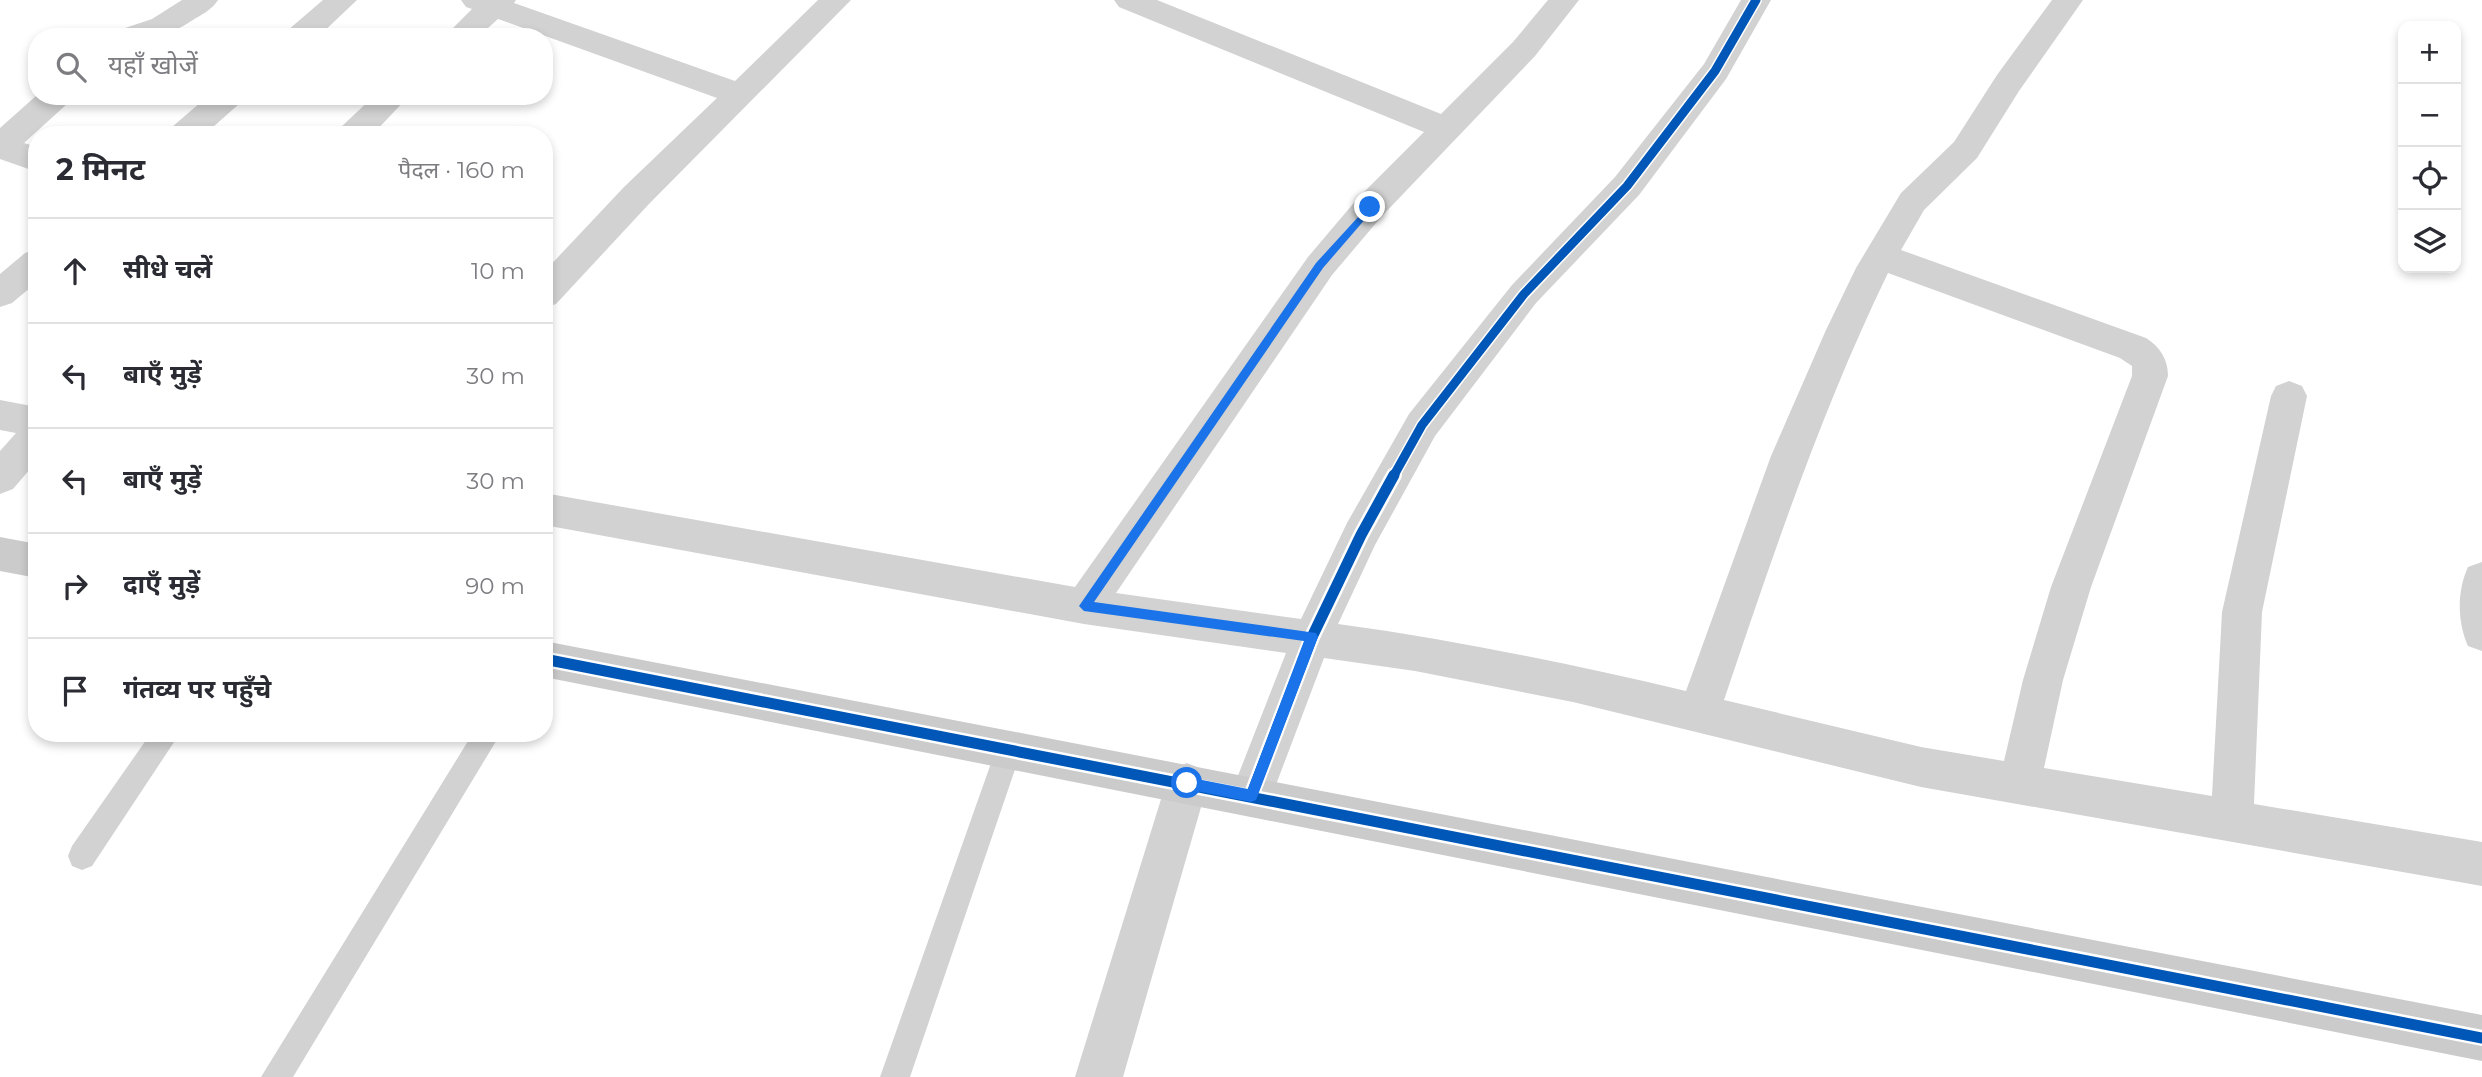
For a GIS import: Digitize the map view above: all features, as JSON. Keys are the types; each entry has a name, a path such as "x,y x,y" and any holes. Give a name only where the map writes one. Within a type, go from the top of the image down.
{"street":[{"path":"157,28 203,0"},
{"path":"309,28 342,0"},
{"path":"553,285 636,196 836,0"},
{"path":"1129,0 1447,129"},
{"path":"1084,606 1320,266 1370,207 1524,49 1564,0"},
{"path":"1251,796 1312,637 1361,535 1422,425 1524,294 1627,186 1714,71 1756,0"},
{"path":"1699,715 1799,434 1817,389 1880,256 1908,206 1925,186 1961,156 2008,83 2068,0"},
{"path":"467,28 490,2 740,94"},
{"path":"0,105 31,118"},
{"path":"28,157 0,146 46,105"},
{"path":"193,126 218,105"},
{"path":"362,126 384,105"},
{"path":"1880,256 2133,348 2143,353 2151,366 2150,376 2071,587 2043,680 2020,783"},
{"path":"0,294 28,270"},
{"path":"2232,819 2242,612 2289,396"},
{"path":"0,415 28,432"},
{"path":"0,478 28,440"},
{"path":"553,511 1084,606 1312,637 1573,684 1921,767 2482,864"},
{"path":"0,554 28,559"},
{"path":"2482,579 2479,591 2482,633"},
{"path":"553,661 2482,1038"},
{"path":"1099,1077 1187,783"}],"lane":[{"path":"82,856 161,742"},
{"path":"276,1077 482,742"},
{"path":"895,1077 1009,749"}],"cycle path":[{"path":"1251,796 1312,637 1361,535 1422,425 1524,294 1627,186 1715,71 1756,0"},
{"path":"553,661 2482,1038"}],"route":[{"path":"1187,783 1251,796 1312,637 1084,606 1320,266 1370,207"}]}
